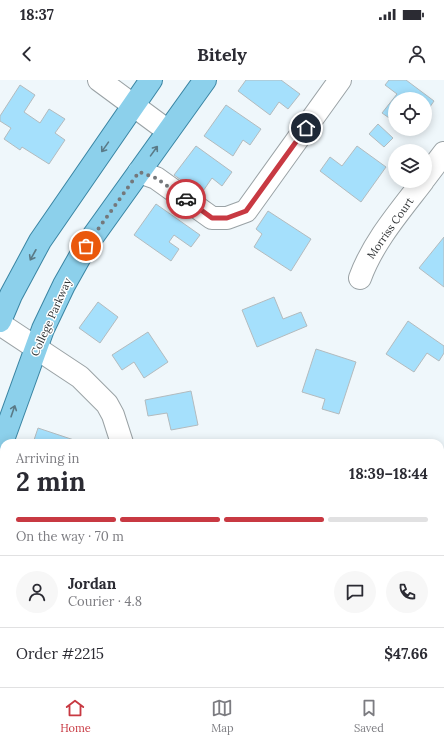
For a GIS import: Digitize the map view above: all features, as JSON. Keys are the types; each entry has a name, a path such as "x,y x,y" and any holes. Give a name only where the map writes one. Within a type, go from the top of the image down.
{"main road":[{"path":"0,323 10,295 40,241 151,80"},
{"name":"College Parkway","path":"3,439 28,366 43,329 86,246 205,80"}],"street":[{"path":"99,80 168,131"},
{"path":"139,172 156,178 212,218 227,218 246,211 340,80"},
{"path":"432,169 444,153"},
{"name":"Morriss Court","path":"360,278 365,264 395,218 418,188"},
{"path":"0,323 80,377 107,404 113,415 121,439"}],"building":[{"path":"246,80 281,80 300,94 288,109 279,102 270,115 238,91"},
{"path":"389,80 406,80 422,92 394,92 385,85"},
{"path":"20,85 35,95 24,112 40,123 49,109 65,119 55,133 65,140 49,164 22,147 20,150 4,139 11,128 0,121 0,116"},
{"path":"226,105 261,129 250,145 243,140 233,156 204,136"},
{"path":"388,105 388,117 382,113"},
{"path":"378,124 388,133 388,136 393,138 384,147 369,134"},
{"path":"196,146 232,172 222,186 212,178 201,194 174,175"},
{"path":"357,146 386,167 361,202 320,171 330,157 342,166"},
{"path":"156,204 200,235 191,247 174,235 169,242 179,249 171,261 134,235"},
{"path":"268,211 311,239 291,271 254,247 262,234 256,229"},
{"path":"444,237 444,287 419,268"},
{"path":"274,297 283,319 301,312 307,326 257,347 242,310"},
{"path":"98,302 118,317 100,343 79,328"},
{"path":"408,321 444,346 444,353 439,361 427,353 414,372 386,354"},
{"path":"148,332 168,362 144,378 134,362 122,370 112,355"},
{"path":"316,349 356,362 339,414 322,409 325,399 302,392"},
{"path":"191,391 198,425 171,430 167,413 148,416 145,400"},
{"path":"38,428 71,439 34,439"}],"way so far":[{"path":"86,246 139,172 156,178 186,199"}],"route":[{"path":"186,199 212,218 227,218 246,211 306,128"}]}
